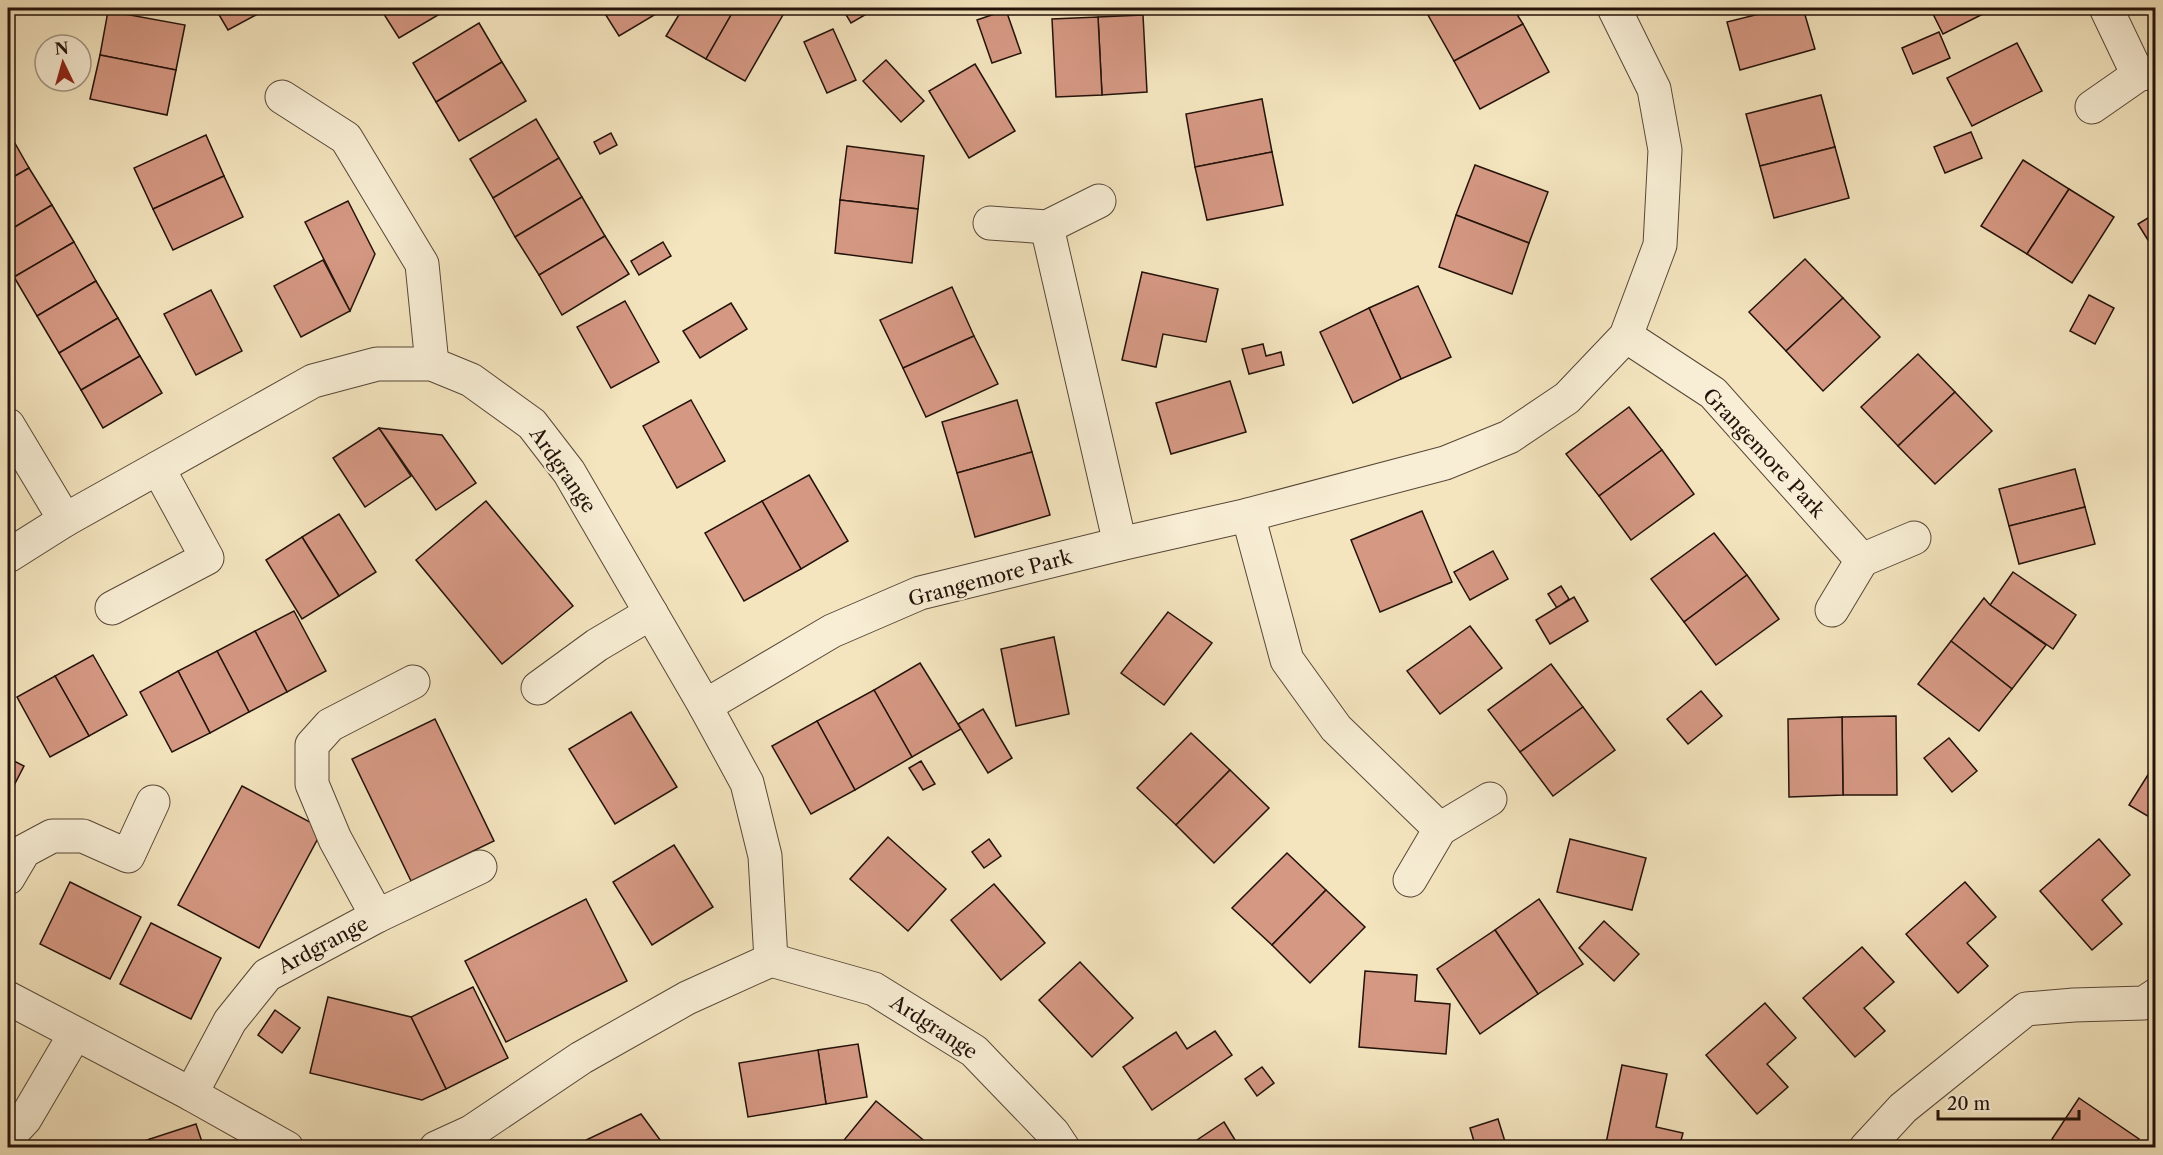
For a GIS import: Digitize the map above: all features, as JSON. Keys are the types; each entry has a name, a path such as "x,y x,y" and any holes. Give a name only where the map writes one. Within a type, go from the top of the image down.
{"street":[{"name":"Grangemore Park","path":"705,706 832,631 920,593 1248,515 1445,463 1509,437 1567,398 1626,336 1660,245 1665,150 1653,89 1614,8"},
{"path":"2092,108 2147,73 2106,8"},
{"path":"282,97 346,138 422,264 432,364"},
{"path":"990,223 1047,227 1099,201"},
{"path":"1047,227 1120,544"},
{"name":"Grangemore Park","path":"1626,336 1713,393 1863,560"},
{"name":"Ardgrange","path":"8,556 65,520 313,381 377,364 432,364 471,380 532,424 569,472 747,783 765,856 771,960 874,988 974,1051 1053,1133 1063,1148"},
{"path":"8,425 65,520"},
{"path":"112,608 207,558 158,468"},
{"path":"1248,515 1287,660 1336,728 1440,829"},
{"path":"1832,610 1863,560 1914,538"},
{"path":"538,688 597,645 651,612"},
{"name":"Ardgrange","path":"377,916 335,839 312,784 312,745 330,725 412,682"},
{"path":"1410,880 1440,829 1490,799"},
{"path":"8,878 24,851 52,836 83,836 128,856 153,802"},
{"name":"Ardgrange","path":"191,1094 230,1021 267,975 377,916 480,867"},
{"path":"436,1148 476,1140 581,1058 687,999 771,960"},
{"path":"8,998 191,1094 287,1148"},
{"path":"1866,1148 1903,1108 2026,1009 2074,1005 2152,1004"},
{"path":"8,1137 25,1119 75,1034"}],"building":[{"path":"215,8 269,8 228,30"},
{"path":"380,8 450,8 399,38"},
{"path":"666,8 619,36 602,9"},
{"path":"683,8 735,8 706,59 666,36"},
{"path":"735,8 773,8 784,13 745,81 706,59"},
{"path":"842,8 877,8 851,23"},
{"path":"1441,8 1513,8 1523,24 1454,61 1428,15"},
{"path":"1783,8 1803,8 1815,49 1740,70 1727,22"},
{"path":"1930,8 1995,8 1943,34"},
{"path":"1006,10 1021,53 992,63 977,20"},
{"path":"108,11 185,25 176,70 100,55"},
{"path":"1143,15 1147,92 1102,95 1098,17"},
{"path":"1098,17 1102,95 1056,97 1052,19"},
{"path":"479,23 502,62 436,102 413,63"},
{"path":"1523,24 1549,72 1480,109 1454,61"},
{"path":"833,29 856,80 827,93 804,42"},
{"path":"1939,32 1950,58 1913,74 1902,48"},
{"path":"2017,43 2042,91 1972,126 1947,78"},
{"path":"100,55 176,70 167,115 90,99"},
{"path":"886,60 924,101 901,122 863,81"},
{"path":"502,62 526,101 459,141 436,102"},
{"path":"975,64 1015,131 969,158 929,91"},
{"path":"1821,95 1835,147 1760,166 1746,114"},
{"path":"1262,99 1272,152 1195,167 1186,114"},
{"path":"536,119 559,158 493,198 470,159"},
{"path":"8,131 29,168 8,180"},
{"path":"1971,132 1982,158 1945,173 1934,147"},
{"path":"611,133 617,145 600,154 594,142"},
{"path":"206,135 224,176 153,209 134,168"},
{"path":"847,146 924,156 918,209 840,200"},
{"path":"1835,147 1849,198 1774,218 1760,166"},
{"path":"1272,152 1283,205 1207,220 1195,167"},
{"path":"559,158 582,197 515,237 493,198"},
{"path":"2023,160 2069,189 2027,254 1981,226"},
{"path":"1475,165 1548,192 1529,243 1456,215"},
{"path":"29,168 52,205 8,231 8,180"},
{"path":"224,176 243,217 173,250 153,209"},
{"path":"2069,189 2114,217 2072,283 2027,254"},
{"path":"582,197 605,236 539,275 515,237"},
{"path":"840,200 918,209 912,263 835,253"},
{"path":"348,201 375,254 350,311 305,222"},
{"path":"52,205 74,242 14,277 8,266 8,231"},
{"path":"2156,213 2156,253 2138,224"},
{"path":"1456,215 1529,243 1512,294 1439,267"},
{"path":"605,236 629,274 562,315 539,275"},
{"path":"74,242 96,281 37,316 14,277"},
{"path":"663,242 671,256 639,275 631,261"},
{"path":"1805,259 1843,298 1786,351 1749,312"},
{"path":"323,260 350,311 301,337 274,286"},
{"path":"1142,272 1218,289 1206,342 1163,334 1156,367 1122,360"},
{"path":"96,281 118,318 59,353 37,316"},
{"path":"1418,286 1451,357 1401,379 1369,308"},
{"path":"952,287 974,336 903,368 880,320"},
{"path":"211,290 242,351 196,375 164,314"},
{"path":"2089,295 2114,308 2095,344 2070,331"},
{"path":"1843,298 1880,337 1823,391 1786,351"},
{"path":"625,301 659,362 611,388 577,327"},
{"path":"731,303 747,329 700,358 683,331"},
{"path":"1369,308 1401,379 1353,403 1320,332"},
{"path":"118,318 140,356 81,390 59,353"},
{"path":"974,336 998,384 926,417 903,368"},
{"path":"1263,344 1266,356 1281,352 1284,365 1249,374 1242,349"},
{"path":"1918,354 1955,392 1898,446 1861,407"},
{"path":"140,356 162,393 103,428 81,390"},
{"path":"1230,381 1246,432 1171,454 1156,403"},
{"path":"1955,392 1992,431 1935,484 1898,446"},
{"path":"691,400 725,461 677,488 643,426"},
{"path":"1017,400 1032,452 957,473 942,422"},
{"path":"1629,407 1662,450 1599,496 1566,454"},
{"path":"379,428 411,476 365,507 333,458"},
{"path":"379,428 442,435 476,483 436,510"},
{"path":"1662,450 1694,494 1631,540 1599,496"},
{"path":"1032,452 1050,515 975,537 957,473"},
{"path":"2075,469 2085,507 2009,526 1999,489"},
{"path":"809,475 848,541 801,569 762,501"},
{"path":"486,501 573,606 502,664 416,560"},
{"path":"762,501 801,569 744,601 705,533"},
{"path":"2085,507 2095,544 2019,564 2009,526"},
{"path":"1422,511 1452,582 1380,612 1351,540"},
{"path":"339,514 376,572 339,596 302,537"},
{"path":"1714,533 1747,575 1684,622 1651,579"},
{"path":"302,537 339,596 302,619 266,560"},
{"path":"1493,551 1508,579 1470,600 1454,572"},
{"path":"2013,572 2076,615 2053,649 1990,605"},
{"path":"1747,575 1779,619 1716,665 1684,622"},
{"path":"1561,586 1569,599 1557,608 1548,594"},
{"path":"1574,597 1588,621 1550,644 1536,620"},
{"path":"1984,598 1990,605 2046,645 2012,689 1951,641"},
{"path":"294,611 326,671 287,692 255,631"},
{"path":"1168,612 1212,643 1164,705 1121,673"},
{"path":"1470,626 1502,668 1440,714 1407,671"},
{"path":"255,631 287,692 249,712 217,651"},
{"path":"1054,637 1069,714 1016,726 1001,649"},
{"path":"1951,641 2012,689 1979,731 1918,684"},
{"path":"217,651 249,712 210,733 178,671"},
{"path":"93,655 127,715 89,736 55,676"},
{"path":"920,663 961,729 912,757 874,690"},
{"path":"1551,664 1583,707 1520,752 1488,710"},
{"path":"178,671 210,733 172,752 140,692"},
{"path":"55,676 89,736 50,757 17,697"},
{"path":"874,690 912,757 855,790 817,721"},
{"path":"1701,691 1722,716 1688,744 1667,719"},
{"path":"1583,707 1615,750 1553,796 1520,752"},
{"path":"983,709 1012,758 988,773 958,724"},
{"path":"631,712 677,787 615,824 569,749"},
{"path":"1896,716 1897,795 1843,795 1842,717"},
{"path":"1842,717 1843,795 1789,797 1788,719"},
{"path":"435,719 494,841 411,881 352,759"},
{"path":"817,721 855,790 811,814 772,746"},
{"path":"1191,733 1230,770 1176,825 1137,788"},
{"path":"1949,738 1977,771 1952,792 1924,758"},
{"path":"8,758 24,766 8,797"},
{"path":"921,761 935,784 923,790 909,768"},
{"path":"2156,762 2156,821 2129,805"},
{"path":"1230,770 1269,808 1214,863 1176,825"},
{"path":"242,786 323,829 259,948 178,905"},
{"path":"888,837 946,889 908,931 850,879"},
{"path":"989,839 1001,856 984,868 972,852"},
{"path":"1570,839 1646,858 1632,910 1557,892"},
{"path":"2099,839 2130,875 2102,900 2122,924 2092,950 2040,891"},
{"path":"674,845 713,907 652,945 613,882"},
{"path":"1287,853 1326,890 1272,945 1232,908"},
{"path":"70,882 141,917 110,979 40,944"},
{"path":"1965,882 1996,917 1967,943 1988,966 1958,993 1906,934"},
{"path":"994,884 1045,943 1001,980 951,920"},
{"path":"1326,890 1365,927 1310,983 1272,945"},
{"path":"586,899 627,981 506,1042 465,961"},
{"path":"1539,899 1583,964 1538,994 1495,930"},
{"path":"1604,921 1639,954 1614,981 1579,948"},
{"path":"151,923 221,958 191,1019 120,984"},
{"path":"1495,930 1538,994 1480,1034 1437,969"},
{"path":"1862,947 1894,982 1864,1008 1885,1031 1855,1057 1803,998"},
{"path":"1080,962 1133,1018 1092,1057 1039,1000"},
{"path":"1365,971 1417,975 1415,1001 1450,1004 1446,1054 1359,1047"},
{"path":"473,987 508,1058 446,1089 411,1017"},
{"path":"328,997 411,1017 446,1089 422,1100 310,1073"},
{"path":"1765,1003 1796,1038 1767,1064 1788,1087 1757,1114 1706,1055"},
{"path":"275,1010 300,1028 282,1053 258,1035"},
{"path":"1215,1031 1232,1055 1152,1110 1123,1067 1176,1032 1187,1049"},
{"path":"858,1044 867,1097 826,1104 818,1050"},
{"path":"818,1050 826,1104 748,1117 739,1063"},
{"path":"1622,1065 1667,1074 1656,1127 1683,1133 1679,1148 1605,1148"},
{"path":"1262,1067 1274,1083 1257,1096 1245,1079"},
{"path":"2079,1098 2139,1139 2134,1148 2066,1148 2052,1139"},
{"path":"876,1101 933,1148 844,1148 840,1145"},
{"path":"641,1114 666,1148 583,1148 586,1140"},
{"path":"1498,1119 1507,1148 1476,1148 1470,1128"},
{"path":"1224,1122 1240,1148 1185,1148"},
{"path":"196,1124 204,1148 153,1148 150,1139"},
{"path":"150,1139 153,1148 124,1148"}]}
